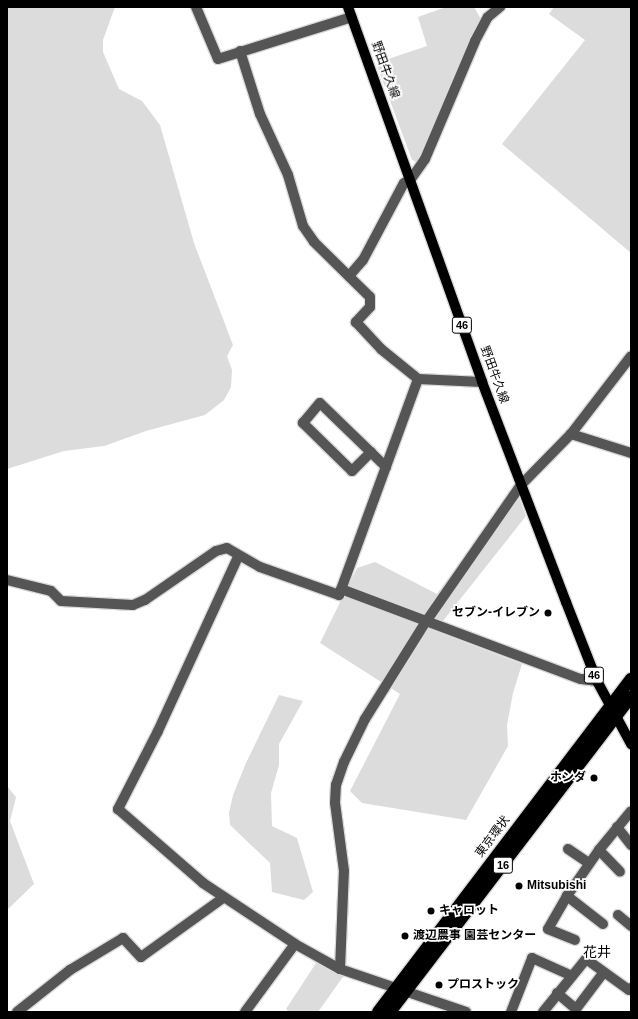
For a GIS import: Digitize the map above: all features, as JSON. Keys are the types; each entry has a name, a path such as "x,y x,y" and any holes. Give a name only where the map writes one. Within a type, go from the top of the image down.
{"highway":[{"name":"東京環状","path":"378,1012 401,990 612,712 631,679"},
{"name":"東京環状","path":"612,712 631,697"},
{"name":"東京環状","path":"390,1012 401,990"}],"main road":[{"name":"野田牛久線","path":"350,12 411,179 482,382 521,485 597,681 612,712 631,744"}],"street":[{"path":"196,7 218,59 350,12"},
{"path":"349,276 363,260 404,183 411,179 425,159 475,41 488,17 500,7"},
{"path":"240,51 260,114 288,175 302,226 314,242 370,297 370,307 356,322 382,349 418,379 482,382"},
{"path":"340,969 344,871 335,803 336,785 365,719 424,622 521,485 571,434 631,356"},
{"path":"7,580 50,591 61,601 133,605 146,600 216,551 227,548 238,557 314,588 339,595 418,379"},
{"path":"371,452 352,470 303,423 320,403 371,452 386,467"},
{"path":"571,434 631,453"},
{"path":"238,557 158,731 118,809 223,898 231,901 295,944 340,969 401,990 445,1008 466,1012"},
{"path":"341,589 424,622 581,679 597,681"},
{"path":"575,940 548,929 567,896 589,863 631,811"},
{"path":"617,827 631,845"},
{"path":"568,849 589,863"},
{"path":"599,850 620,872"},
{"path":"567,896 603,924"},
{"path":"17,1012 70,970 117,941 123,938 141,957 223,898"},
{"path":"618,915 631,926"},
{"path":"245,1012 295,944"},
{"path":"511,1012 532,958 572,976"},
{"path":"543,1012 586,958 629,990 631,988"},
{"path":"557,993 576,1009 604,972"}],"shaded area":[{"path":"7,7 115,7 103,40 103,52 119,89 142,101 160,125 194,243 233,345 227,356 232,370 231,387 224,400 205,415 146,431 104,446 64,451 7,469"},
{"path":"446,7 474,7 482,21 418,162 412,160 376,63 427,46 418,17"},
{"path":"554,7 631,7 631,253 502,144 585,40 549,14"},
{"path":"515,487 526,516 435,631 522,664 513,693 507,725 508,746 466,820 362,803 350,791 400,694 320,643 357,568 375,562 437,594"},
{"path":"279,695 303,701 279,744 279,765 271,793 272,826 297,838 313,892 304,900 272,892 270,863 230,825 229,813 233,795 246,763"},
{"path":"7,786 16,797 10,821 34,884 7,910"},
{"path":"318,960 345,974 318,1012 289,1012 286,1009"}],"place":[{"name":"セブン-イレブン","path":"548,613"},
{"name":"ホンダ","path":"594,778"},
{"name":"Mitsubishi","path":"519,886"},
{"name":"キャロット","path":"431,911"},
{"name":"渡辺農事 園芸センター","path":"405,936"},
{"name":"プロストック","path":"439,985"}],"district":[{"name":"花井","path":"597,952"}]}
